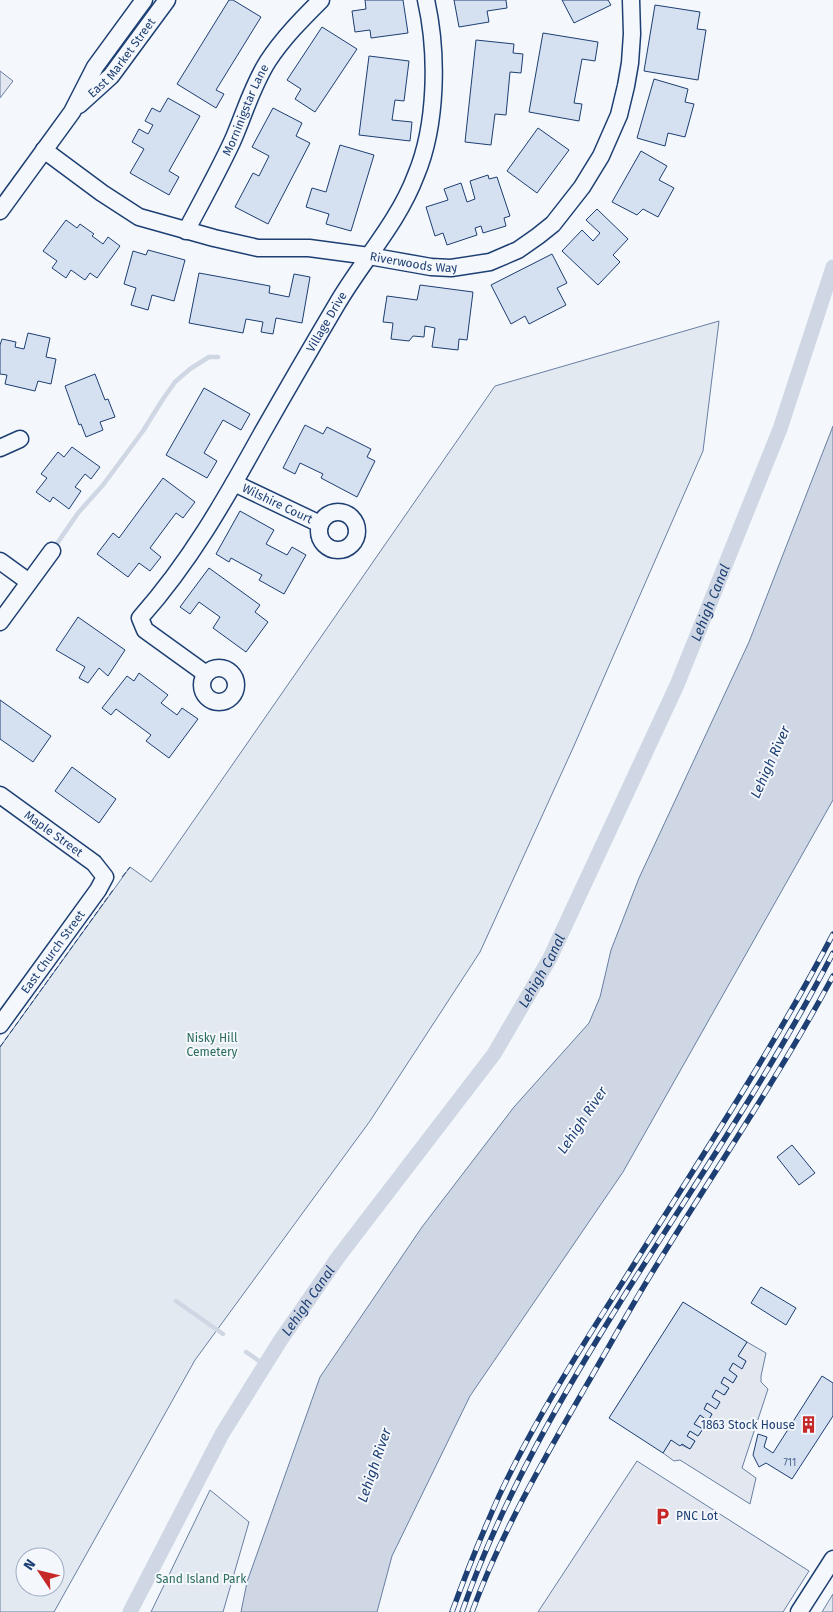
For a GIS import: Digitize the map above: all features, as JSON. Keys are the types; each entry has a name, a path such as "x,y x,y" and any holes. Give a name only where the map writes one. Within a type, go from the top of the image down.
{"street":[{"name":"East Market Street","path":"0,211 72,112 95,67 144,0"},
{"name":"East Market Street","path":"72,112 110,76 167,0"},
{"name":"Morninigstar Lane","path":"186,231 216,176 255,84 268,61 286,37 321,0"},
{"name":"Village Drive","path":"206,674 145,630 140,618 180,570 206,531 295,374 345,290 396,216 417,175 425,149 434,80 434,43 426,0"},
{"name":"Riverwoods Way","path":"44,150 102,193 139,217 186,231 258,248 309,248 369,256 431,268 452,268 490,262 518,250 553,224 587,180 601,156 619,115 630,64 632,34 631,0"},
{"path":"0,448 20,438"},
{"name":"Wilshire Court","path":"234,483 320,524"},
{"path":"0,622 52,551"},
{"path":"0,561 29,582"},
{"name":"Maple Street","path":"0,795 94,863 105,877"},
{"name":"East Church Street","path":"0,1025 98,890 105,877"},
{"path":"799,1612 833,1560"}],"green space":[{"name":"Nisky Hill Cemetery","path":"719,321 703,451 573,748 480,952 370,1121 195,1360 65,1592 65,1547 15,1547 15,1597 62,1597 54,1612 0,1612 0,1047 130,867 151,882 495,386"},
{"name":"Sand Island Park","path":"210,1490 249,1522 223,1612 151,1612"}],"shaded area":[{"path":"0,71 13,81 0,98"},
{"path":"747,1342 766,1353 761,1382 768,1389 742,1468 756,1478 750,1504 680,1460 674,1461 663,1453 671,1440 690,1449 695,1441 687,1436 690,1431 698,1436 703,1429 694,1424 700,1415 708,1421 712,1414 704,1409 707,1403 716,1408 720,1402 712,1397 716,1390 725,1395 729,1388 721,1383 724,1377 733,1383 737,1376 729,1370 733,1363 742,1368 746,1361 738,1356"},
{"name":"PNC Lot","path":"637,1461 809,1571 783,1612 538,1612"},
{"path":"833,1594 833,1612 822,1612"}],"water":[{"name":"Lehigh River","path":"833,426 833,800 623,1172 470,1396 392,1556 377,1612 241,1612 247,1582 320,1377 422,1227 514,1107 589,1023 600,997 611,950 639,878 749,642"}],"building":[{"path":"229,0 233,0 261,17 216,90 224,94 216,108 177,84"},
{"path":"365,0 403,0 408,33 371,38 370,30 355,32 352,11 366,9"},
{"path":"454,0 506,0 507,8 487,11 489,22 459,27"},
{"path":"562,0 608,0 611,5 574,23"},
{"path":"655,5 700,12 697,29 706,30 698,80 644,71"},
{"path":"322,27 357,49 315,112 295,99 301,89 287,80"},
{"path":"543,33 598,42 595,61 582,59 574,103 582,104 579,121 529,112"},
{"path":"476,40 514,44 513,53 523,54 521,73 510,72 506,115 495,114 491,145 465,142"},
{"path":"369,56 409,61 404,101 395,100 392,120 412,122 410,141 359,135"},
{"path":"654,79 688,89 685,102 694,104 685,137 668,133 665,146 637,138"},
{"path":"168,98 200,116 169,171 179,177 169,195 130,173 144,149 132,142 139,129 148,134 153,125 145,121 152,108 160,112"},
{"path":"273,108 302,123 296,136 310,143 268,224 235,207 253,173 259,176 269,156 252,147"},
{"path":"538,128 569,150 537,193 507,171"},
{"path":"340,145 374,155 351,231 326,224 329,214 306,207 312,188 326,192"},
{"path":"641,151 667,166 659,180 674,188 658,217 643,209 637,215 612,202"},
{"path":"488,175 489,179 497,177 510,216 504,218 506,226 483,233 481,226 475,228 477,235 447,245 443,233 435,236 426,207 448,200 444,189 461,183 467,202 475,199 470,181"},
{"path":"597,209 628,239 613,255 620,262 598,285 562,251 582,230 593,241 600,233 586,220"},
{"path":"66,220 77,228 80,224 94,234 92,236 103,244 108,237 120,246 97,278 90,273 85,280 71,270 66,278 52,268 57,261 43,251"},
{"path":"148,250 185,260 174,301 152,295 148,310 131,305 136,288 124,284 133,251 146,255"},
{"path":"552,254 567,283 557,288 566,305 529,324 525,316 511,324 491,285"},
{"path":"199,273 270,286 269,293 289,297 294,274 310,277 302,323 276,318 273,334 261,332 263,322 246,319 243,333 189,323"},
{"path":"420,285 473,292 467,340 459,339 458,350 432,347 435,328 425,326 424,337 413,336 409,341 391,339 393,323 383,322 387,296 417,300"},
{"path":"28,333 50,338 46,357 56,359 51,384 38,381 35,391 5,384 7,375 0,374 0,345 2,339 16,342 15,347 24,349"},
{"path":"95,374 105,400 108,399 115,417 100,422 103,430 86,437 81,424 79,425 65,386"},
{"path":"204,388 250,414 241,430 223,420 204,453 217,461 207,478 166,455"},
{"path":"305,425 323,434 327,427 371,449 367,457 375,461 357,497 321,478 323,474 300,463 295,474 283,468"},
{"path":"72,447 100,467 91,479 85,474 75,487 81,491 69,509 53,497 50,502 36,492 47,478 41,474 58,452 64,457"},
{"path":"163,478 195,502 183,518 176,513 150,548 161,557 150,571 139,563 128,577 97,554 113,533 119,538"},
{"path":"240,511 274,530 266,544 287,555 292,547 306,555 284,594 259,580 262,575 231,558 229,562 216,554"},
{"path":"209,568 260,605 255,612 268,622 246,652 213,628 220,617 199,602 190,614 180,607"},
{"path":"78,617 125,650 108,676 99,668 88,683 79,678 85,667 56,650"},
{"path":"139,673 168,695 161,703 177,715 182,708 198,719 169,758 146,741 151,735 116,709 111,715 102,708 127,676 134,681"},
{"path":"0,700 51,736 33,762 0,739"},
{"path":"72,767 116,799 99,823 55,791"},
{"path":"792,1145 815,1173 799,1185 777,1157"},
{"path":"761,1287 796,1308 786,1325 751,1303"},
{"path":"683,1302 747,1342 738,1356 746,1361 742,1369 733,1363 729,1370 737,1376 733,1383 724,1377 721,1383 729,1388 724,1395 716,1390 712,1397 720,1402 716,1409 707,1403 704,1409 712,1414 708,1421 700,1415 694,1424 703,1429 698,1436 690,1431 687,1436 695,1441 690,1449 682,1444 680,1446 671,1440 663,1453 609,1418"},
{"name":"1863 Stock House","path":"822,1376 833,1383 833,1416 792,1479 766,1463 759,1467 753,1455 758,1434 767,1437 764,1447 773,1453"}],"waterway":[{"name":"Lehigh Canal","path":"130,1612 222,1434 280,1341 339,1256 494,1054 550,958 677,685 780,429 833,267"},
{"path":"54,548 78,513 103,485 143,431 175,382 190,369 209,357 218,357"},
{"path":"176,1301 223,1334"},
{"path":"246,1352 265,1365"}],"railway":[{"path":"452,1612 499,1496 545,1409 578,1353 761,1062 833,934"},
{"path":"462,1612 496,1527 558,1405 629,1288 761,1081 833,953"},
{"path":"472,1612 510,1525 555,1441 640,1293 770,1085 833,976"}],"fence":[{"path":"122,877 130,867"},
{"path":"0,1047 113,890"}],"place":[{"name":"1863 Stock House","path":"809,1425"},
{"name":"PNC Lot","path":"662,1516"}]}
